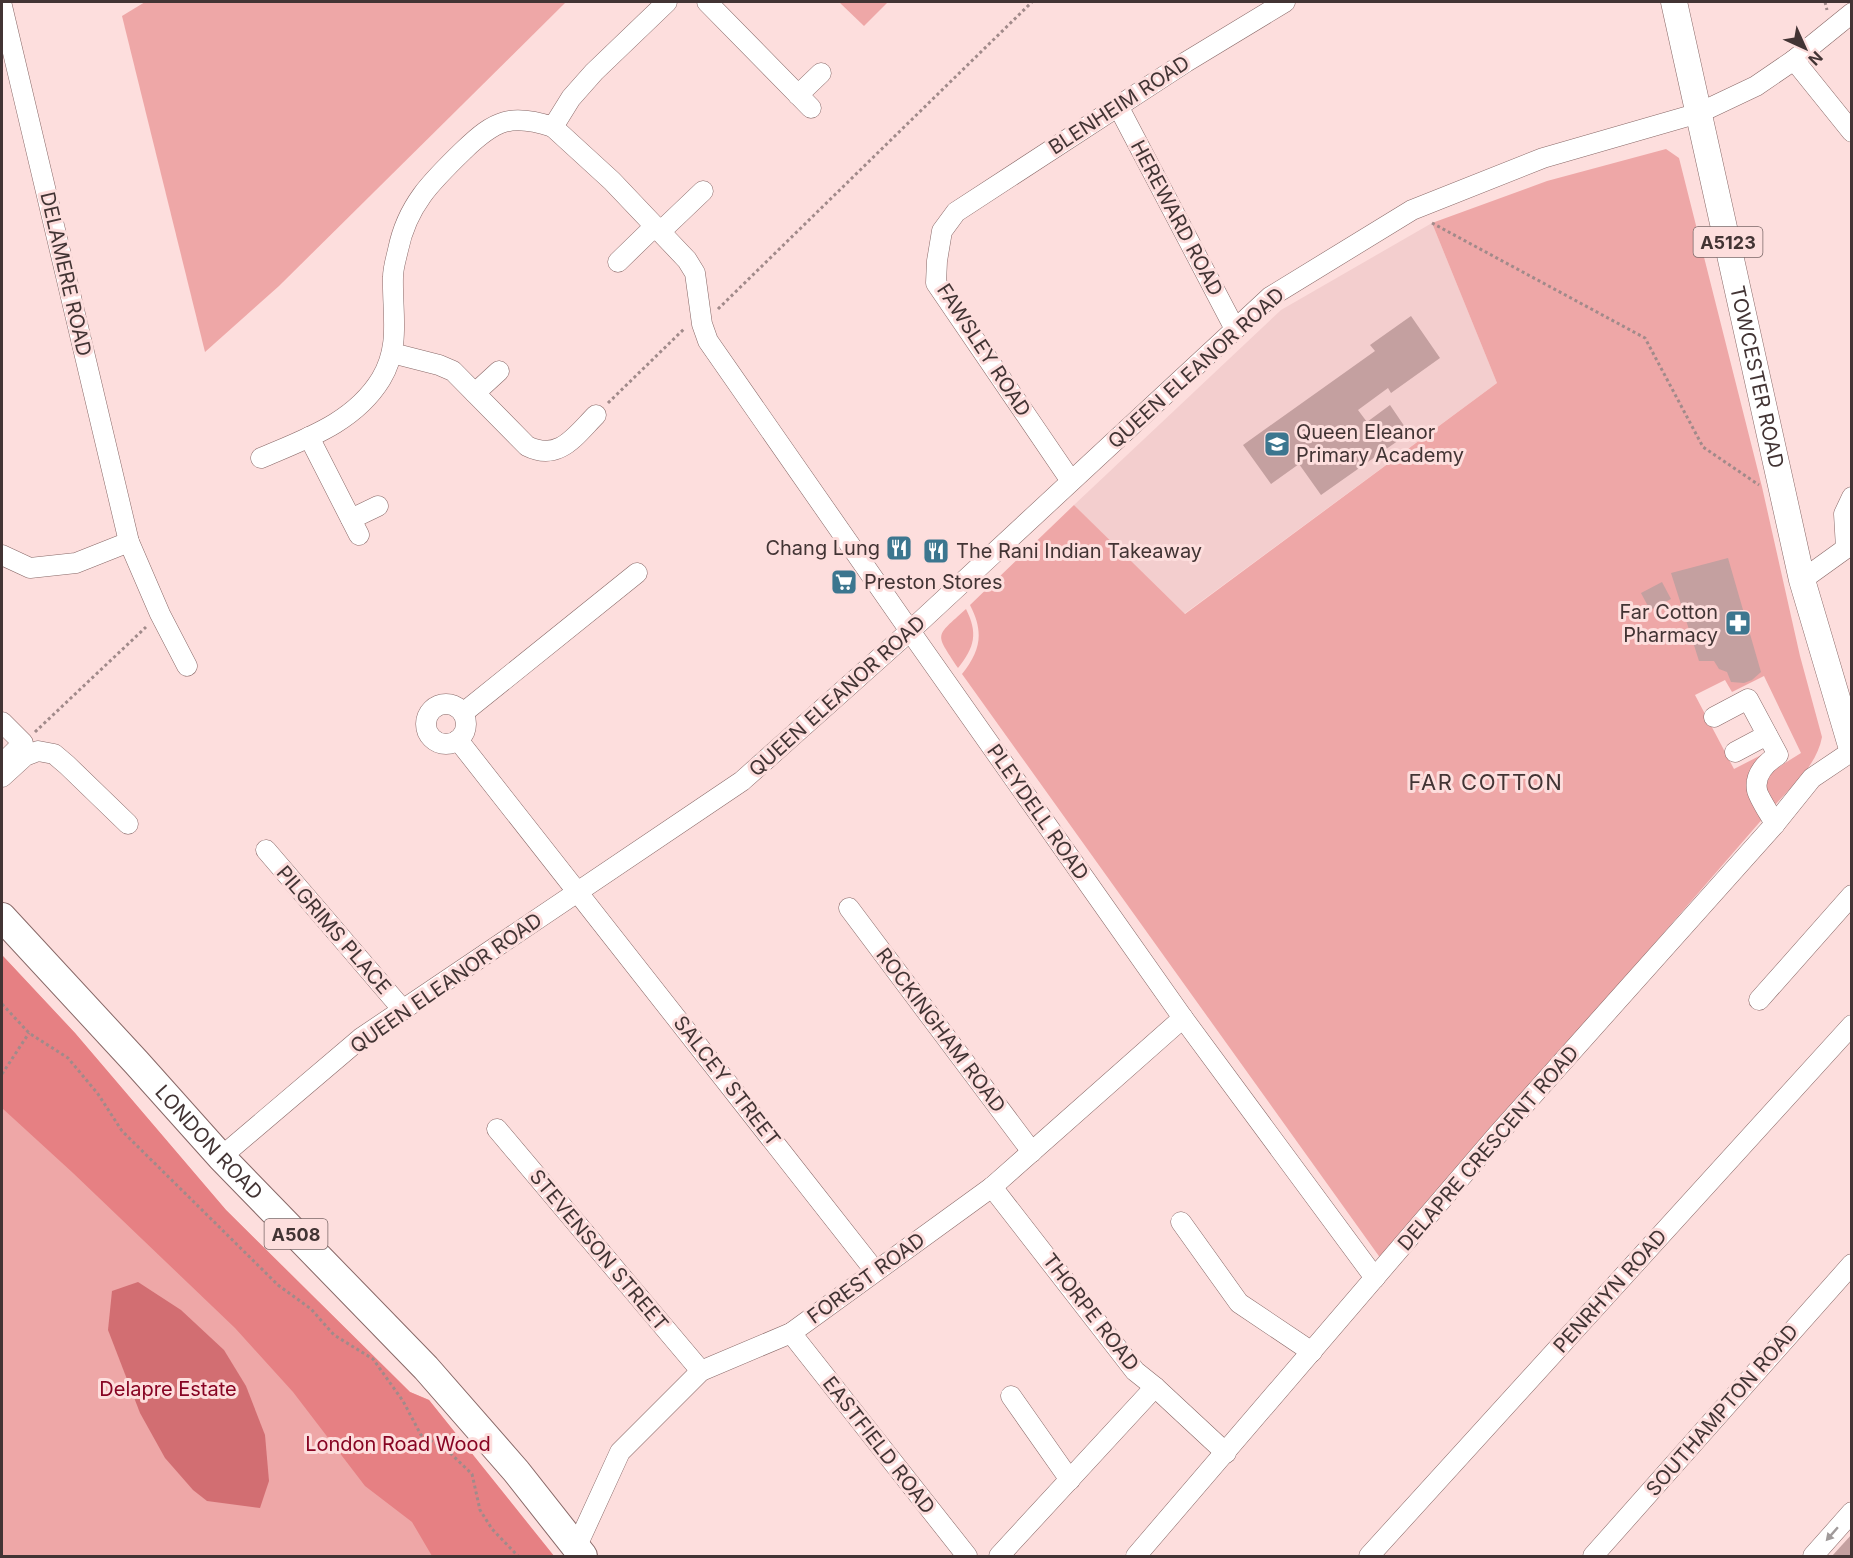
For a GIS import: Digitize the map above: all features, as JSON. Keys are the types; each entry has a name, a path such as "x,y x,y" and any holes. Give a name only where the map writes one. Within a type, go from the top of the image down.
{"highway":[{"name":"LONDON ROAD","path":"2,917 221,1157 426,1368 516,1471 579,1552"}],"main road":[{"name":"TOWCESTER ROAD","path":"1674,2 1802,580 1851,750"}],"street":[{"path":"553,127 571,98 594,72 667,2"},
{"path":"707,2 805,101 821,73"},
{"name":"BLENHEIM ROAD","path":"956,212 1186,62 1285,2"},
{"name":"DELAMERE ROAD","path":"2,6 129,542 160,614 187,666"},
{"name":"QUEEN ELEANOR ROAD","path":"221,1157 361,1038 742,781 910,631 1270,297 1412,210 1543,158 1699,112 1756,86 1794,60 1851,13"},
{"path":"1794,60 1851,132"},
{"name":"HEREWARD ROAD","path":"1118,106 1235,329"},
{"path":"261,458 309,437 350,414 365,400 381,379 395,340 393,274 407,218 433,180 483,132 498,124 516,119 534,120 553,127 612,181 687,260 695,273 705,333"},
{"path":"618,262 703,191"},
{"name":"FAWSLEY ROAD","path":"956,212 942,231 936,261 936,283 1071,481"},
{"name":"PLEYDELL ROAD","path":"705,333 910,631 1183,1018 1375,1278"},
{"path":"392,353 453,371 527,446 539,452 557,451 596,414"},
{"path":"481,400 499,371"},
{"path":"309,437 355,527 378,506"},
{"path":"1802,580 1849,546 1844,514 1851,497"},
{"path":"2,555 30,568 76,563 129,542"},
{"path":"463,713 637,573"},
{"path":"1714,717 1748,699 1778,755 1767,762 1760,774 1757,790 1775,824"},
{"path":"443,705 456,707 463,713 465,731 458,740 450,744 436,742 431,737 426,724 431,711 443,705"},
{"path":"2,722 23,743 2,764"},
{"path":"1735,752 1767,735"},
{"name":"SALCEY STREET","path":"458,740 875,1271"},
{"name":"DELAPRE CRESCENT ROAD","path":"1136,1557 1498,1134 1775,824 1812,778 1851,750"},
{"path":"2,777 25,756 38,751 54,754 128,824"},
{"name":"PILGRIMS PLACE","path":"266,850 403,1010"},
{"path":"1759,1000 1851,895"},
{"name":"ROCKINGHAM ROAD","path":"849,909 1032,1152"},
{"name":"FOREST ROAD","path":"579,1552 620,1452 701,1371 791,1333 992,1187 1183,1018"},
{"name":"PENRHYN ROAD","path":"1369,1557 1851,1025"},
{"name":"STEVENSON STREET","path":"497,1128 701,1371"},
{"name":"THORPE ROAD","path":"992,1187 1135,1371 1226,1453"},
{"path":"1182,1222 1239,1303 1312,1352"},
{"name":"SOUTHAMPTON ROAD","path":"1593,1557 1851,1264"},
{"name":"EASTFIELD ROAD","path":"791,1333 967,1557"},
{"path":"999,1557 1155,1387"},
{"path":"1011,1396 1070,1480"},
{"path":"1813,1557 1851,1512"}],"path":[{"path":"596,414 684,329 705,333 1032,2"},
{"path":"1432,223 1645,338 1703,447 1762,487 1782,484"},
{"path":"23,743 160,614"},
{"path":"2,1004 29,1033 68,1058 98,1094 122,1131 278,1285 311,1309 334,1335 373,1359 403,1401 422,1435 449,1452 472,1474 480,1510 492,1529 518,1557"},
{"path":"2,1074 29,1033"}],"shaded area":[{"name":"Queen Eleanor Primary Academy","path":"1432,223 1497,383 1184,614 1074,505 1281,310"},
{"path":"138,1282 181,1310 224,1350 246,1386 265,1435 269,1481 260,1508 207,1501 193,1490 165,1458 140,1413 108,1330 112,1291"}],"green space":[{"path":"145,2 566,2 279,286 205,352 122,16"},
{"path":"839,2 888,2 864,26"},
{"path":"1666,149 1679,158 1762,487 1800,656 1822,737 1810,766 1775,805 1767,793 1764,780 1769,773 1801,753 1764,676 1732,692 1725,680 1695,695 1734,769 1767,752 1768,754 1754,766 1750,777 1753,795 1765,816 1381,1259 962,674 977,649 978,641 979,632 970,605 1074,505 1185,614 1497,383 1432,223 1547,181"},
{"path":"966,609 972,625 973,640 958,668 945,648 941,636 948,625"},
{"name":"Delapre Estate","path":"2,955 75,1033 226,1210 410,1392 429,1400 554,1556 2,1556"},
{"name":"London Road Wood","path":"2,955 75,1033 226,1210 410,1392 429,1400 554,1556 432,1556 412,1522 365,1486 293,1392 235,1328 2,1108"}],"building":[{"path":"1411,316 1440,358 1391,393 1388,388 1358,410 1367,422 1390,405 1409,433 1321,495 1299,464 1271,484 1243,445 1375,351 1370,345"},
{"path":"1728,558 1761,672 1752,680 1744,683 1731,682 1727,672 1719,669 1714,661 1699,661 1671,573"},
{"path":"1662,582 1671,599 1650,610 1641,593"},
{"path":"1852,1534 1852,1556 1832,1556"}],"place":[{"name":"Queen Eleanor Primary Academy","path":"1277,444"},
{"name":"Chang Lung","path":"899,548"},
{"name":"The Rani Indian Takeaway","path":"936,551"},
{"name":"Preston Stores","path":"844,582"},
{"name":"Far Cotton Pharmacy","path":"1738,623"}],"district":[{"name":"FAR COTTON","path":"1486,782"}]}
